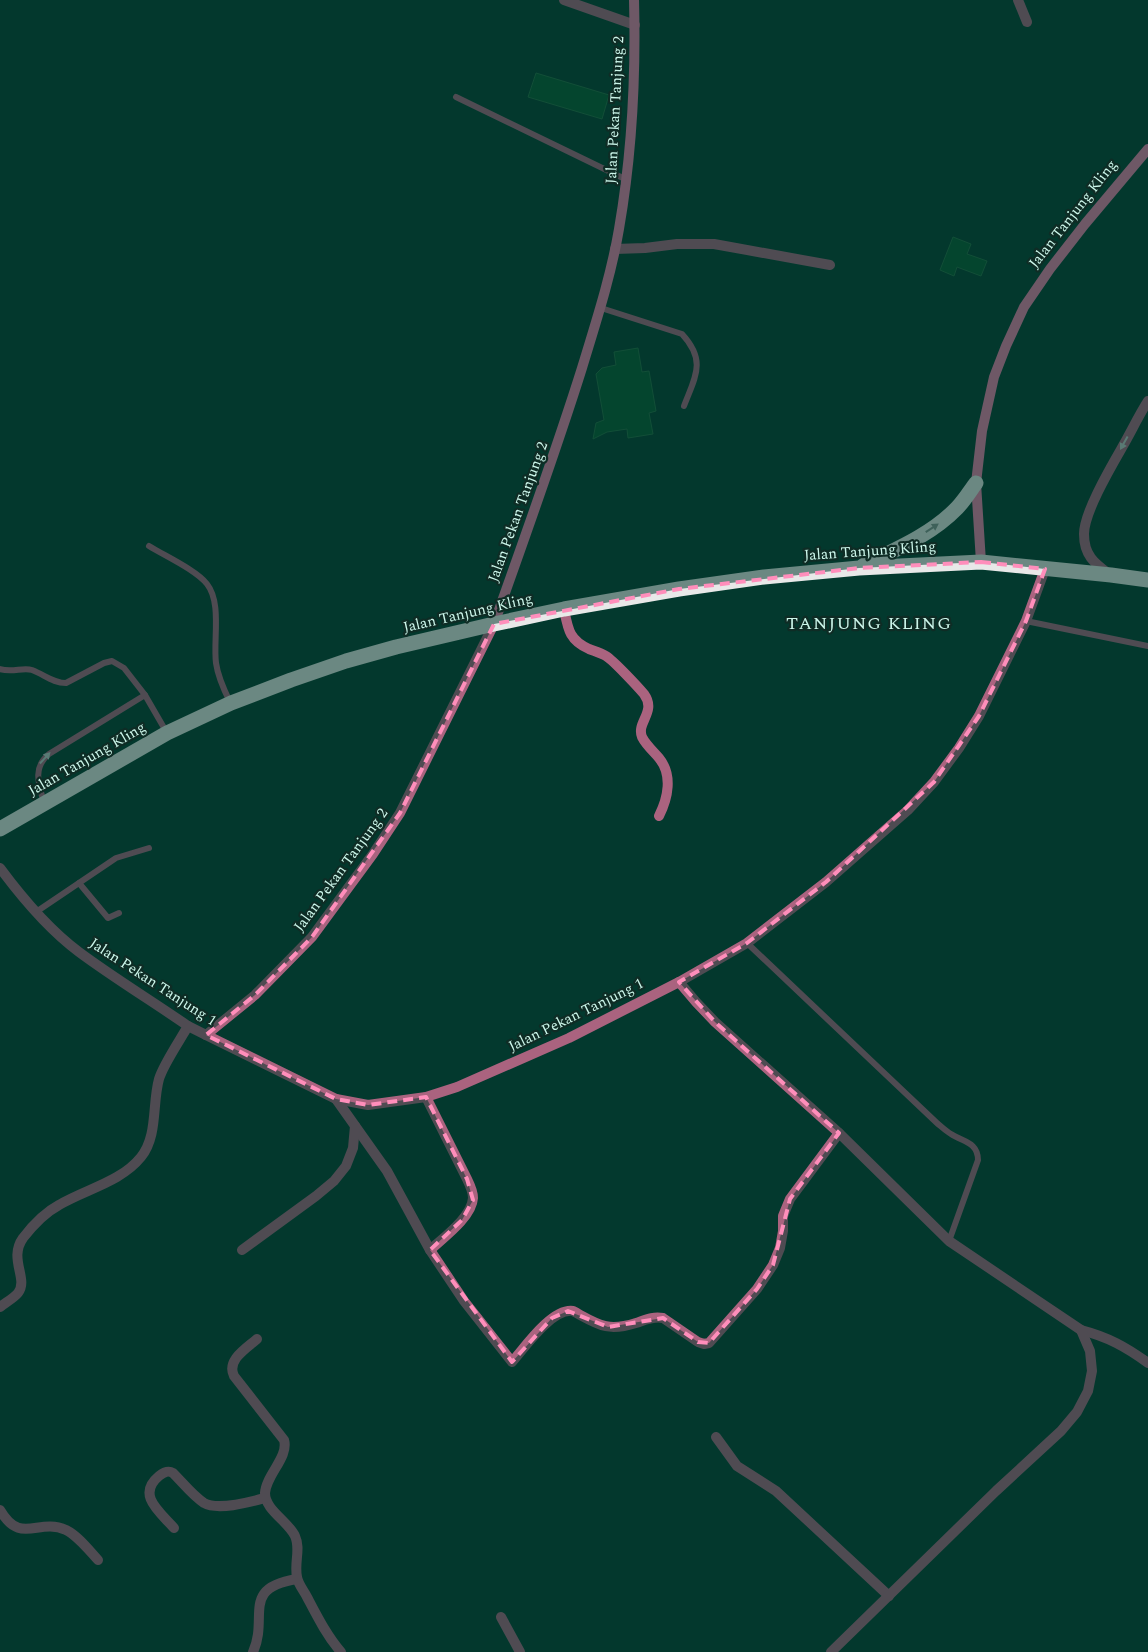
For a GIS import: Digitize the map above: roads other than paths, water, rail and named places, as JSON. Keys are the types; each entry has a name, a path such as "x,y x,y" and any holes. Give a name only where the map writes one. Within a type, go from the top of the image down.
{"highway":[{"path":"859,568 910,543 936,526 959,506 976,483"},
{"name":"Jalan Tanjung Kling","path":"0,829 167,734 231,703 346,661 494,624 564,609 679,589 764,577 859,568 981,562 1148,580"}],"street":[{"path":"564,0 635,25"},
{"name":"Jalan Pekan Tanjung 2","path":"206,1035 255,995 312,937 373,854 400,813 494,624 559,444 601,308 615,249 627,180 632,127 634,0"},
{"path":"1018,0 1027,22"},
{"name":"Jalan Tanjung Kling","path":"981,562 976,483 982,431 994,377 1006,346 1024,307 1050,269 1148,149"},
{"path":"615,249 677,244 714,244 830,265"},
{"path":"1111,575 1092,562 1084,542 1084,524 1103,483 1148,401"},
{"name":"Jalan Pekan Tanjung 1","path":"0,868 21,896 78,952 188,1026 336,1099 368,1105 426,1097 457,1086 569,1038 679,982 747,943 826,882 871,844 908,810 934,782 959,748 979,716 1026,621 1045,569"},
{"path":"564,609 571,636 579,644 606,656 644,694 649,703 641,728 642,737 662,761 667,774 666,801 659,816"},
{"path":"679,982 715,1022 839,1133 948,1241 1081,1330 1104,1336 1148,1363"},
{"path":"0,1307 18,1293 21,1284 16,1254 20,1243 31,1228 44,1215 59,1205 124,1172 142,1156 150,1139 159,1078 188,1026"},
{"path":"426,1097 468,1179 473,1200 462,1220 430,1250"},
{"path":"336,1099 387,1170 430,1250 464,1301 512,1362 552,1318 568,1311 573,1311 600,1326 608,1327 626,1326 656,1317 663,1318 698,1342 710,1343 757,1289 772,1265 780,1248 783,1216 790,1199 839,1133"},
{"path":"242,1250 334,1181 346,1166 350,1157 356,1126"},
{"path":"831,1652 996,1491 1061,1431 1077,1412 1088,1392 1092,1371 1090,1351 1081,1330"},
{"path":"257,1339 234,1360 231,1370 280,1433 286,1444 268,1482 265,1498 269,1506 294,1533 298,1547 295,1562 297,1578 330,1639 341,1652"},
{"path":"716,1437 737,1466 776,1491 889,1596"},
{"path":"174,1528 156,1507 149,1495 149,1487 153,1481 166,1471 170,1471 204,1503 212,1506 232,1505 265,1498"},
{"path":"0,1510 5,1519 17,1529 31,1530 47,1526 65,1530 80,1540 98,1560"},
{"path":"253,1652 258,1642 258,1607 262,1596 270,1587 282,1581 297,1578"},
{"path":"501,1616 520,1652"}],"lane":[{"path":"456,97 627,180"},
{"path":"601,308 682,334 690,343 695,352 696,374 684,406"},
{"path":"149,546 199,576 212,592 215,604 216,662 222,688 231,703"},
{"path":"1026,621 1148,646"},
{"path":"0,669 12,671 31,669 50,680 66,683 104,663 112,661 124,668 145,695 167,734"},
{"path":"44,804 37,772 43,758 145,695"},
{"path":"36,912 116,858 149,848"},
{"path":"79,883 108,918 120,913"},
{"path":"747,943 938,1124 951,1134 975,1147 978,1160 948,1241"}],"district":[{"name":"TANJUNG KLING","path":"869,623"}]}
